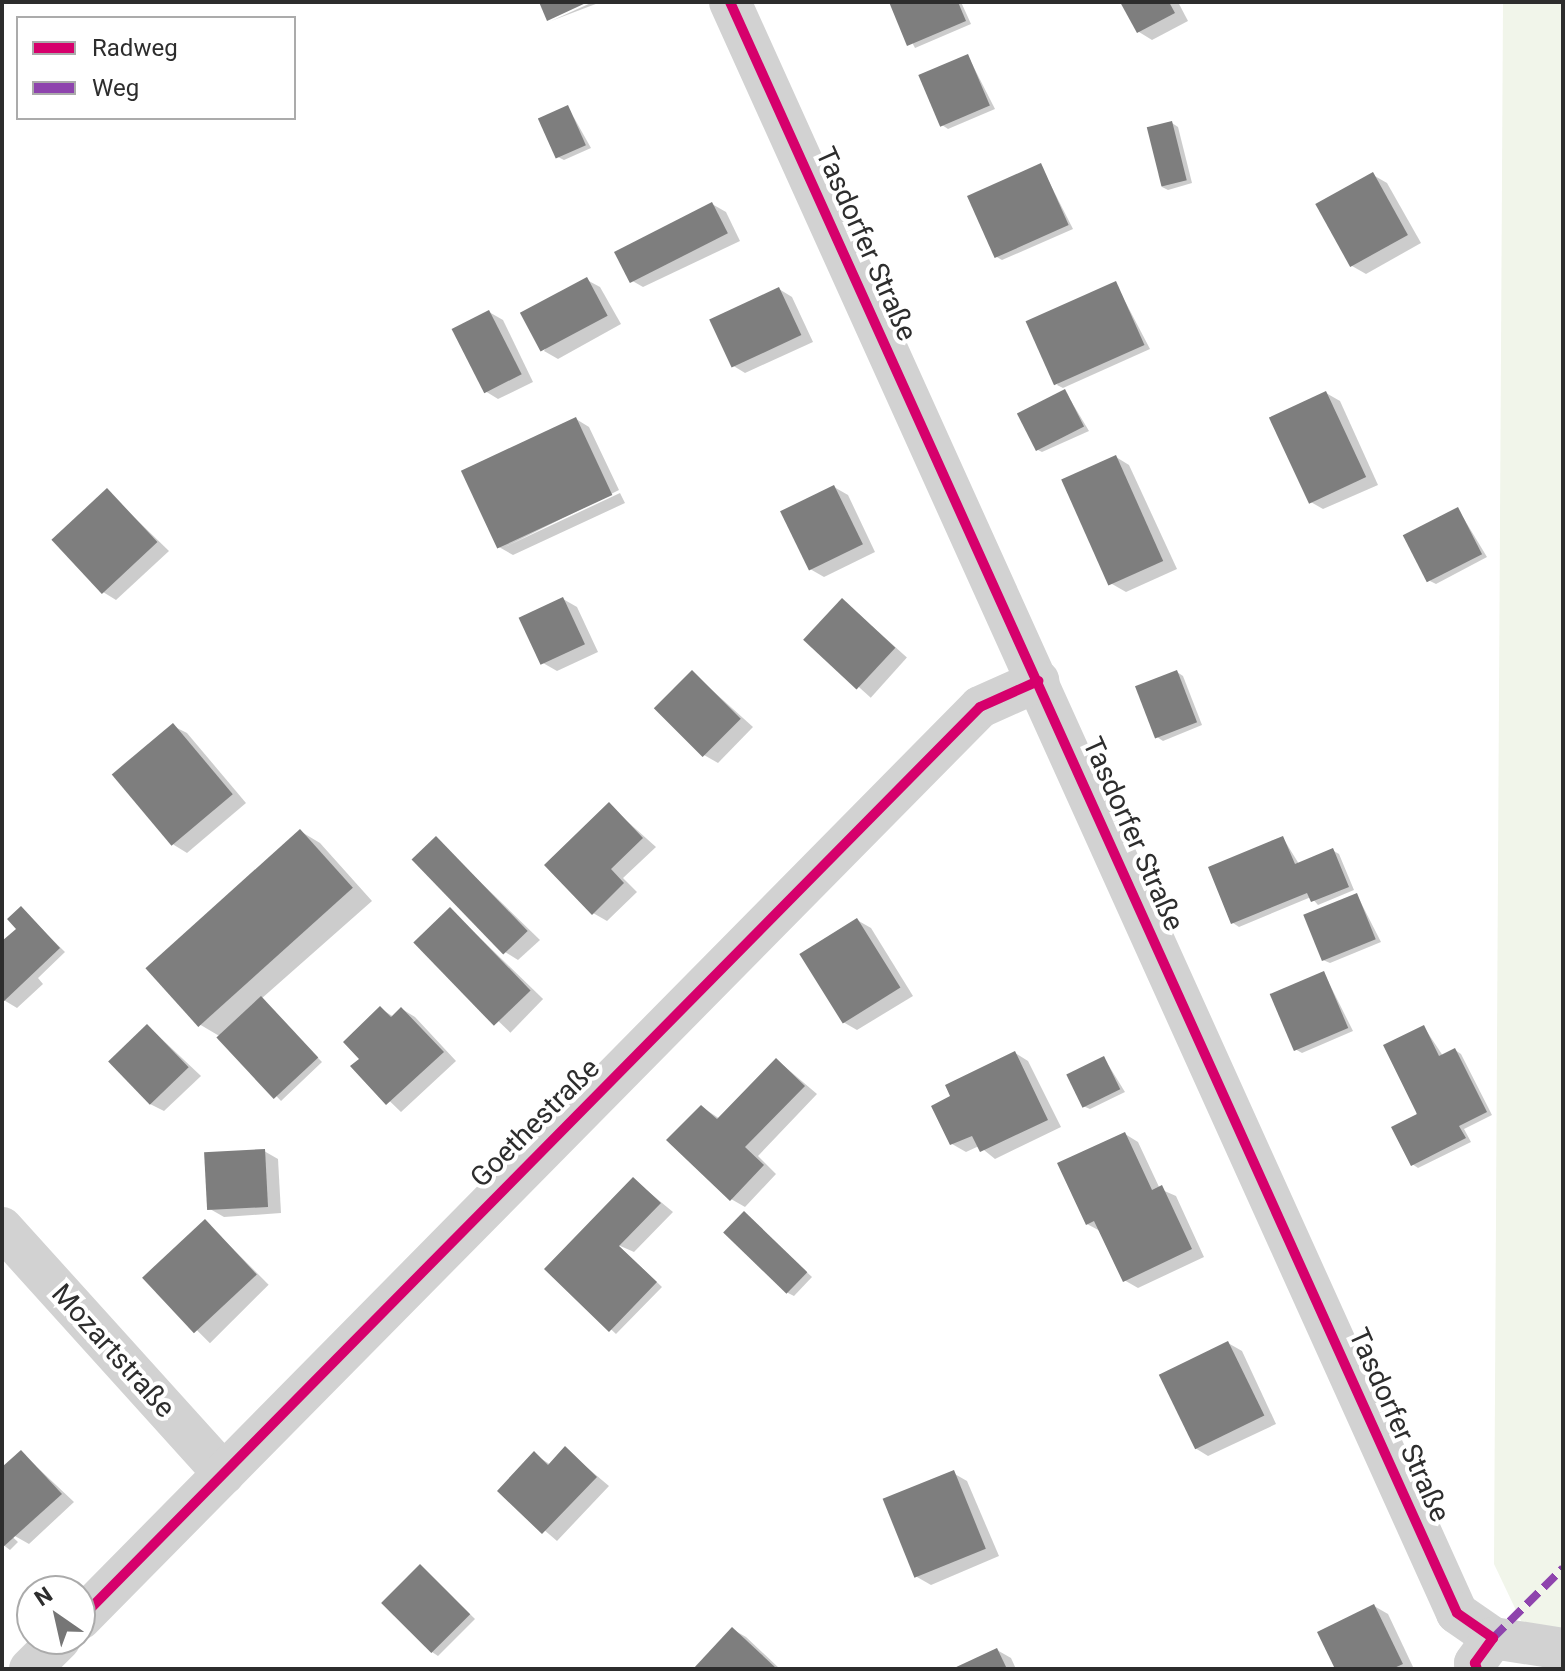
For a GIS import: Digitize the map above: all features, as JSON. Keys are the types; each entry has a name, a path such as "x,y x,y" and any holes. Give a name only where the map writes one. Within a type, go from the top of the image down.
{"street":[{"name":"Tasdorfer Straße","path":"730,2 1457,1613 1485,1654"},
{"name":"Goethestraße","path":"96,1603 980,707 1038,681"},
{"name":"Mozartstraße","path":"2,1228 224,1474"},
{"path":"1485,1654 1533,1648 1563,1649"}],"shaded area":[{"path":"1503,2 1563,2 1563,1669 1544,1669 1494,1564"}],"building":[{"path":"539,2 588,2 547,21"},
{"path":"889,2 958,2 966,21 907,46"},
{"path":"1120,2 1169,2 1175,13 1137,33"},
{"path":"968,54 990,106 940,127 918,75"},
{"path":"568,105 586,145 556,159 538,118"},
{"path":"1172,121 1187,180 1162,186 1147,127"},
{"path":"1041,163 1069,225 995,258 967,196"},
{"path":"1373,172 1408,235 1350,267 1315,204"},
{"path":"712,202 728,233 630,283 614,252"},
{"path":"587,277 608,316 541,352 520,313"},
{"path":"1116,281 1144,345 1054,385 1026,321"},
{"path":"779,287 801,335 732,368 709,320"},
{"path":"489,310 522,374 484,393 452,329"},
{"path":"1065,389 1084,426 1036,451 1017,414"},
{"path":"1326,391 1366,477 1309,504 1269,418"},
{"path":"576,417 612,495 497,549 461,471"},
{"path":"1116,455 1163,561 1108,585 1061,479"},
{"path":"834,485 863,544 809,571 780,511"},
{"path":"107,488 157,542 102,594 51,540"},
{"path":"1458,507 1482,554 1427,582 1403,535"},
{"path":"563,597 585,644 541,665 519,618"},
{"path":"842,598 895,648 857,689 803,640"},
{"path":"692,670 741,719 703,757 654,708"},
{"path":"1177,670 1197,722 1155,738 1135,686"},
{"path":"173,723 233,794 171,846 112,774"},
{"path":"609,802 643,838 611,869 624,883 592,915 544,865"},
{"path":"300,829 353,888 198,1027 145,968"},
{"path":"436,836 528,931 503,955 412,860"},
{"path":"1283,836 1295,864 1333,848 1349,887 1311,902 1307,893 1231,924 1208,867"},
{"path":"1357,893 1376,939 1322,961 1303,915"},
{"path":"21,906 60,948 2,1003 2,941 16,929 7,919"},
{"path":"450,907 531,990 494,1026 413,942"},
{"path":"857,918 900,988 843,1024 799,954"},
{"path":"1324,971 1348,1028 1294,1051 1270,994"},
{"path":"261,996 318,1057 274,1099 216,1038"},
{"path":"380,1006 391,1017 401,1007 444,1052 386,1105 350,1066 359,1059 343,1042"},
{"path":"147,1024 189,1067 150,1105 108,1062"},
{"path":"1424,1025 1439,1056 1455,1048 1487,1112 1459,1126 1466,1138 1411,1166 1391,1127 1417,1114 1383,1045"},
{"path":"1015,1051 1048,1120 980,1152 972,1136 950,1145 931,1106 950,1096 945,1085"},
{"path":"1104,1056 1120,1089 1082,1108 1066,1074"},
{"path":"776,1058 805,1086 745,1147 764,1165 730,1201 666,1140 701,1105 717,1119"},
{"path":"1125,1132 1152,1190 1162,1185 1192,1249 1123,1282 1094,1221 1086,1225 1057,1163"},
{"path":"265,1149 268,1207 207,1210 204,1152"},
{"path":"633,1177 661,1203 619,1246 657,1282 609,1332 544,1269"},
{"path":"744,1211 807,1272 786,1294 723,1233"},
{"path":"205,1219 257,1275 194,1333 142,1278"},
{"path":"1228,1341 1264,1416 1195,1449 1159,1375"},
{"path":"565,1446 597,1477 542,1534 497,1491 534,1451 548,1465"},
{"path":"21,1450 62,1494 2,1548 2,1467"},
{"path":"954,1470 986,1549 914,1578 883,1499"},
{"path":"420,1564 470,1614 431,1653 381,1603"},
{"path":"1374,1604 1403,1664 1392,1669 1335,1669 1317,1632"},
{"path":"732,1627 777,1669 693,1669"},
{"path":"997,1648 1007,1669 952,1669"}],"marked path":[{"path":"1493,1638 1563,1568"}],"cycle path":[{"path":"730,2 1457,1613 1493,1638 1475,1663 1477,1669"},
{"path":"96,1603 980,707 1038,681"}]}
